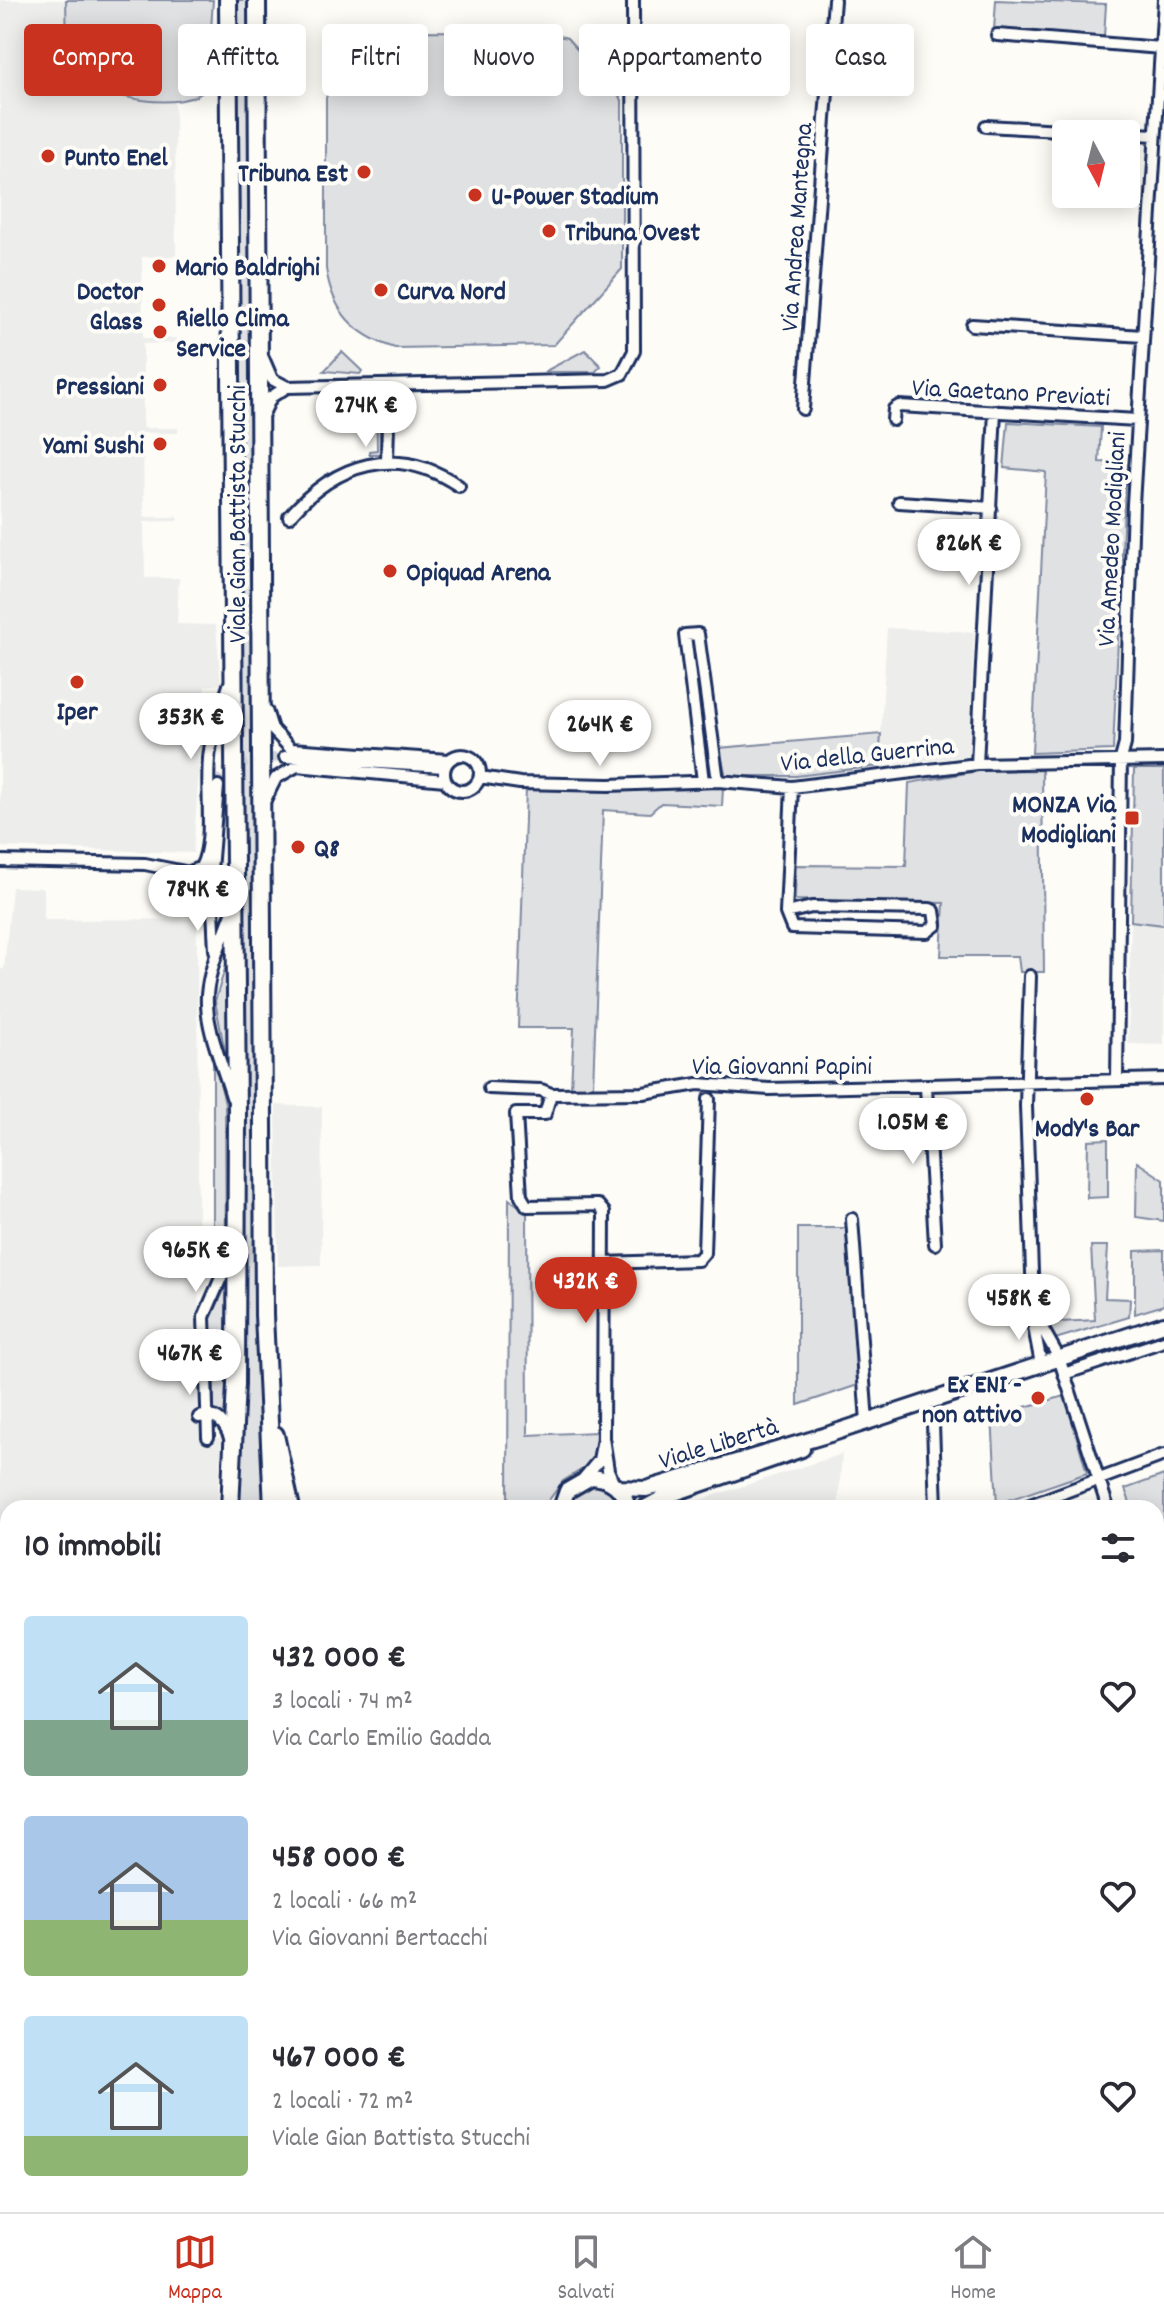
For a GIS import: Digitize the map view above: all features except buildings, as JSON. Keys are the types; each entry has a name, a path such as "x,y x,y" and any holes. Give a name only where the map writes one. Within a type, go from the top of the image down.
{"main road":[{"name":"Viale Gian Battista Stucchi","path":"227,2 237,1115 236,1364 230,1500"},
{"name":"Viale Gian Battista Stucchi","path":"258,2 266,1392 273,1500"},
{"name":"Viale Libertà","path":"583,1479 599,1478 616,1486 646,1489 830,1434 1164,1324"},
{"path":"266,1392 289,1500"},
{"name":"Viale Libertà","path":"660,1500 789,1454 830,1434"},
{"path":"560,1500 583,1479"},
{"path":"616,1486 624,1500"},
{"path":"564,1500 567,1491"}],"street":[{"path":"261,355 272,379 287,387 617,378 628,367 634,351 633,0"},
{"name":"Via Andrea Mantegna","path":"803,409 834,0"},
{"name":"Via Amedeo Modigliani","path":"1117,1080 1121,759 1125,744 1137,420 1164,0"},
{"path":"997,35 1161,48"},
{"path":"986,126 1155,135"},
{"path":"972,325 1143,336"},
{"path":"387,462 389,385"},
{"path":"261,418 271,397 287,387"},
{"name":"Via Gaetano Previati","path":"893,420 894,409 899,406 1137,420"},
{"path":"977,764 995,411"},
{"path":"289,517 317,488 339,472 387,462 430,468 459,486"},
{"path":"899,502 991,508"},
{"path":"703,781 685,635 698,634 718,781"},
{"path":"205,900 214,895 219,884 206,869 206,786 210,748 233,671"},
{"path":"263,703 272,729 283,745 291,749 446,763"},
{"path":"263,805 276,778 297,766 445,780 454,789 467,790 480,777 478,765 469,756 458,755 446,763 285,757"},
{"name":"Via della Guerrina","path":"480,777 520,783 609,785 718,781 792,787 977,764 1164,760"},
{"path":"445,780 446,763"},
{"path":"206,869 218,786"},
{"path":"786,913 812,907 930,909 934,911 936,925 927,932 792,928 786,913 792,787"},
{"path":"0,861 145,864 190,873 206,869"},
{"path":"166,869 195,898 205,900 213,909 216,955"},
{"path":"186,887 190,873"},
{"path":"235,903 216,955 207,994 208,1011 237,1115"},
{"path":"1030,976 1028,1083 1035,1316 1041,1364"},
{"name":"Via Giovanni Papini","path":"489,1088 541,1090 551,1094 643,1093 698,1084 769,1089 1164,1079"},
{"path":"926,1087 935,1244"},
{"path":"551,1094 545,1114 516,1114 523,1202 527,1206 598,1205 604,1212 603,1438 607,1466 616,1486"},
{"path":"604,1263 683,1262 698,1260 704,1253 709,1099"},
{"path":"852,1219 867,1422"},
{"path":"208,1437 203,1416 206,1382 204,1317 236,1243"},
{"path":"1035,1316 1059,1358 1105,1500"},
{"path":"1064,1374 1164,1341"},
{"path":"206,1355 210,1346 221,1343 236,1364"},
{"path":"199,1394 206,1382"},
{"path":"203,1416 223,1423 233,1455"},
{"path":"933,1424 936,1500"},
{"path":"583,1479 599,1460 603,1438"},
{"path":"1042,1500 1164,1455"}],"shaded area":[{"path":"0,0 66,0 68,24 24,24 24,96 126,96 175,102 176,256 142,257 143,338 177,338 177,343 143,344 143,428 178,428 178,433 143,433 144,517 178,517 178,521 144,522 145,578 179,578 177,624 216,625 221,684 205,686 193,853 0,847"},
{"path":"66,0 213,0 211,24 178,24 178,96 196,96 181,100 163,102 123,96 162,96 162,24 67,24"},
{"path":"233,0 252,0 252,24 233,24"},
{"path":"996,0 1106,4 1104,37 994,30"},
{"name":"U-Power Stadium","path":"428,31 444,31 444,96 563,96 563,37 567,38 579,52 579,96 618,96 622,100 622,269 554,345 395,348 368,336 357,329 340,309 326,269 326,98 428,96"},
{"path":"234,96 252,96 259,1418 266,1500 239,1500 244,1417 242,666"},
{"path":"585,350 601,366 595,372 544,372"},
{"path":"342,352 362,371 360,374 324,371"},
{"path":"346,390 380,395 380,454 369,454 369,451 377,450 376,398 345,398"},
{"path":"1008,422 1101,427 1099,462 1126,463 1113,750 1032,753 1046,472 1004,468"},
{"path":"887,628 974,632 969,756 879,766"},
{"path":"881,734 879,766 796,776 726,776 719,748"},
{"path":"1134,769 1164,769 1164,925 1131,921"},
{"path":"1042,770 1044,972 1020,972 1018,956 941,956 944,903 795,900 796,865 906,866 909,783 978,771"},
{"path":"526,788 723,788 722,806 661,803 650,813 603,810 593,1087 571,1088 574,1028 518,1028"},
{"path":"12,887 44,888 44,920 197,919 199,1437 222,1438 218,1500 0,1500 0,969 4,969"},
{"path":"1131,921 1164,925 1164,1045 1128,1044"},
{"path":"227,962 227,1062 215,1001"},
{"path":"213,1055 225,1103 226,1252 213,1281"},
{"path":"276,1105 322,1107 321,1265 278,1266"},
{"path":"1108,1139 1108,1197 1087,1198 1088,1140"},
{"path":"1137,1162 1164,1180 1164,1221 1136,1217"},
{"path":"509,1199 527,1212 528,1435 596,1432 594,1462 563,1481 549,1500 508,1500"},
{"path":"798,1228 846,1228 858,1385 798,1405"},
{"path":"1091,1246 1108,1246 1105,1298 1130,1299 1129,1317 1055,1339 1044,1323 1095,1320"},
{"path":"1164,1250 1164,1305 1135,1314 1135,1251"},
{"path":"227,1284 226,1340 210,1340 211,1318"},
{"path":"218,1351 226,1357 226,1419 214,1411 214,1354"},
{"path":"1065,1396 1087,1473 1009,1500 997,1500 992,1416"},
{"path":"842,1454 839,1500 700,1500"},
{"path":"1164,1475 1164,1500 1129,1500 1125,1489"},
{"path":"591,1484 615,1492 618,1500 572,1500 576,1491"}],"tunnel":[{"path":"218,786 222,777 236,765 285,757"}],"place":[{"name":"Punto Enel","path":"48,156"},
{"name":"Tribuna Est","path":"364,172"},
{"name":"U-Power Stadium","path":"475,195"},
{"name":"Tribuna Ovest","path":"549,231"},
{"name":"Mario Baldrighi","path":"159,266"},
{"name":"Curva Nord","path":"381,290"},
{"name":"Doctor Glass","path":"159,305"},
{"name":"Riello Clima Service","path":"160,332"},
{"name":"Pressiani","path":"160,385"},
{"name":"Yami Sushi","path":"160,444"},
{"name":"Opiquad Arena","path":"390,571"},
{"name":"Iper","path":"77,682"},
{"name":"MONZA Via Modigliani","path":"1132,818"},
{"name":"Q8","path":"298,847"},
{"name":"ModY's Bar","path":"1087,1099"},
{"name":"Ex ENI - non attivo","path":"1038,1398"}]}
